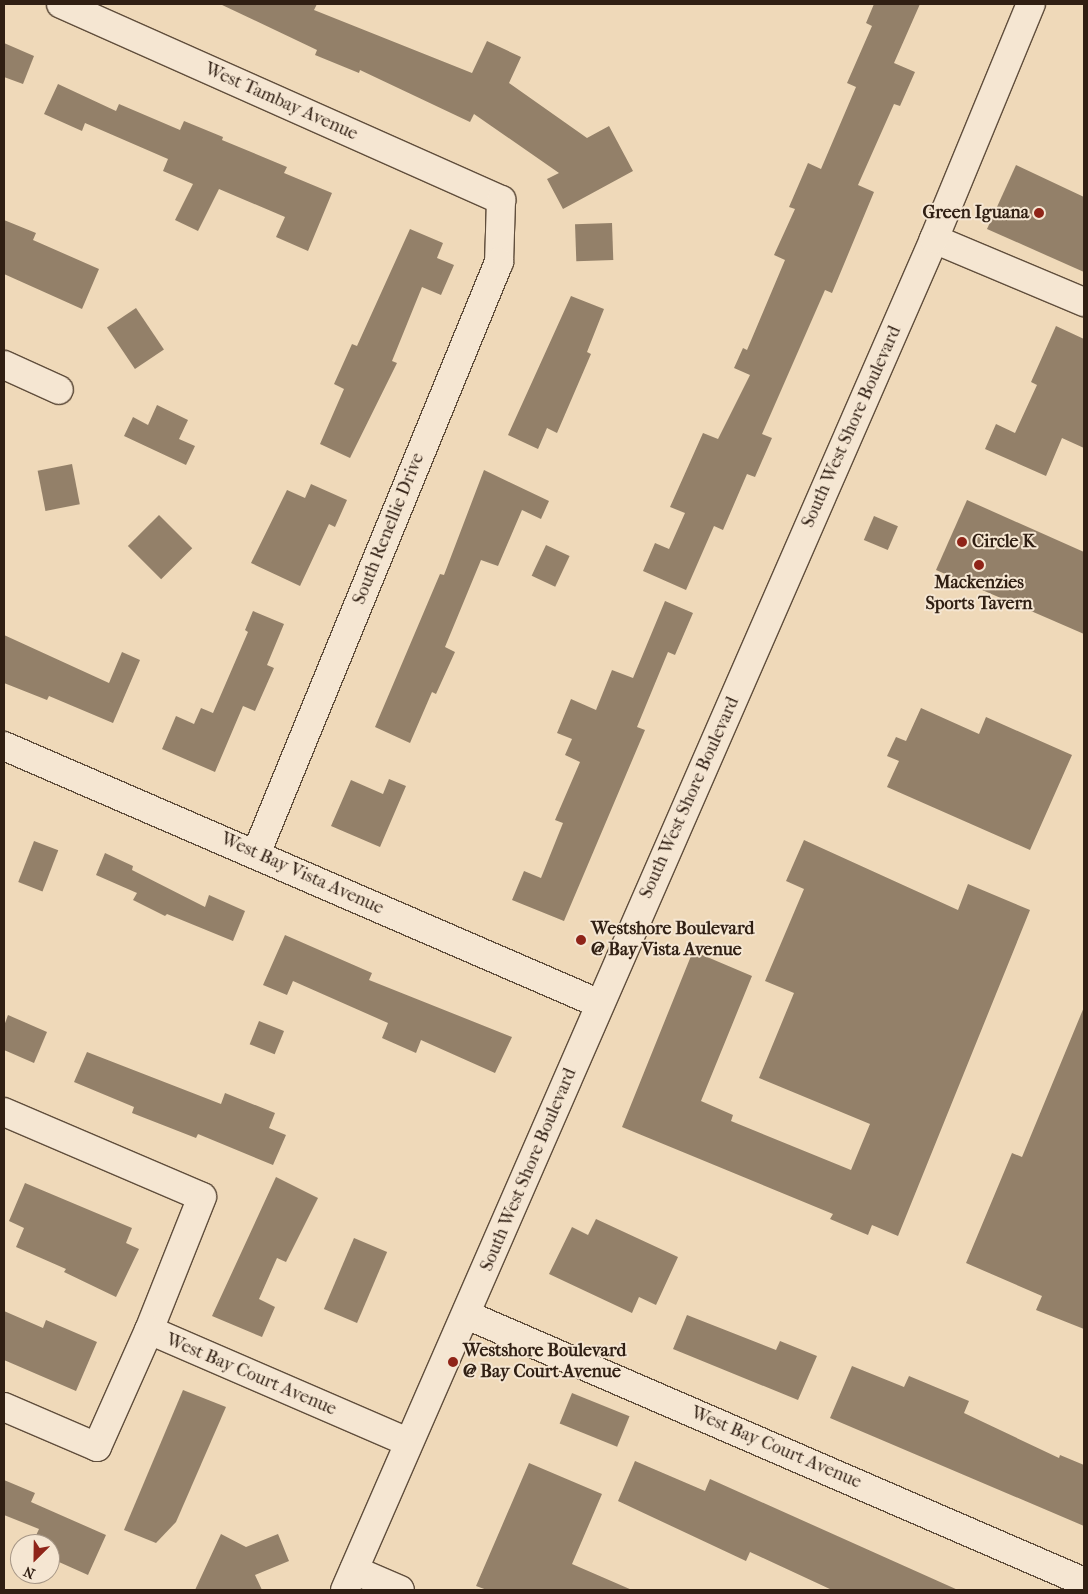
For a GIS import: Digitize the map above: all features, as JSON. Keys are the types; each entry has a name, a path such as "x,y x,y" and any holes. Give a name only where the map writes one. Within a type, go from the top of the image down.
{"street":[{"name":"West Tambay Avenue","path":"61,4 501,200"},
{"name":"South West Shore Boulevard","path":"350,1580 408,1442 467,1315 600,1004 934,239 1031,4"},
{"name":"South Renellie Drive","path":"256,854 499,262 501,200"},
{"path":"934,239 1084,302"},
{"path":"4,365 59,390"},
{"name":"West Bay Vista Avenue","path":"4,746 600,1004"},
{"name":"West Bay Court Avenue","path":"4,1112 202,1197 149,1330 408,1442"},
{"name":"West Bay Court Avenue","path":"467,1315 1084,1582"},
{"path":"4,1408 97,1447 149,1330"},
{"path":"350,1580 400,1590"}],"building":[{"path":"220,4 317,4 314,10 472,73 487,41 521,57 509,83 587,138 609,126 633,171 563,209 547,179 559,173 474,114 470,122 360,70 359,73 315,55 317,50"},
{"path":"874,4 920,4 894,63 915,72 900,106 894,104 858,185 874,192 832,293 825,290 762,434 772,438 755,477 747,474 723,530 714,526 686,590 643,571 655,543 669,549 685,513 670,507 703,433 718,439 750,375 734,368 743,348 747,350 785,260 774,255 795,209 789,207 808,163 821,169 856,87 847,83 872,26 866,23"},
{"path":"4,43 34,56 23,84 4,77"},
{"path":"58,84 116,111 119,104 180,130 184,121 223,137 222,140 287,167 284,173 332,193 308,251 276,237 285,217 219,189 198,231 175,220 193,184 163,171 168,159 85,123 82,131 44,114"},
{"name":"Green Iguana","path":"1016,165 1084,197 1084,272 987,229"},
{"path":"4,220 36,233 33,240 99,269 82,309 4,274"},
{"path":"612,223 613,260 576,261 575,224"},
{"path":"410,229 443,243 437,258 454,265 441,295 422,287 392,361 397,363 350,458 320,444 344,389 334,384 352,344 357,346"},
{"path":"571,296 604,309 587,352 591,354 557,433 547,428 538,449 508,435"},
{"path":"136,308 164,349 135,369 107,328"},
{"path":"1056,326 1084,339 1084,448 1062,438 1046,476 985,449 996,424 1015,433 1037,385 1031,382"},
{"path":"157,405 188,420 179,439 195,446 186,465 124,436 133,417 148,425"},
{"path":"72,464 80,504 45,511 38,471"},
{"path":"484,470 549,501 541,519 522,510 498,566 481,560 445,647 455,652 436,694 432,692 410,743 375,727 440,574 444,575"},
{"path":"311,484 347,500 335,527 329,524 300,586 251,563 287,490 305,498"},
{"path":"967,500 1084,552 1084,634 936,570"},
{"path":"159,515 192,548 161,579 128,546"},
{"path":"874,516 898,526 888,550 864,540"},
{"path":"546,545 570,556 555,587 532,576"},
{"path":"665,601 693,613 675,655 668,652 637,727 645,730 564,921 512,900 524,871 541,878 563,823 555,820 580,762 565,755 572,739 557,733 571,699 596,710 612,670 633,678"},
{"path":"253,611 284,624 267,665 274,668 255,711 243,706 215,772 162,749 176,716 194,724 201,708 213,713 248,632 245,630"},
{"path":"4,635 109,683 122,652 140,660 113,723 49,696 47,700 4,683"},
{"path":"921,708 979,734 986,717 1072,755 1030,850 887,787 899,761 887,756 896,737 906,741"},
{"path":"389,779 406,786 380,847 331,826 351,780 383,794"},
{"path":"804,840 958,910 968,884 1030,910 898,1236 872,1225 868,1235 830,1219 833,1214 622,1127 693,951 752,976 701,1101 733,1115 731,1121 851,1170 870,1124 759,1078 794,993 765,981 804,889 786,881"},
{"path":"34,841 58,850 43,891 18,882"},
{"path":"105,853 133,866 132,870 205,907 209,895 245,911 233,941 167,914 165,916 133,900 137,893 96,875"},
{"path":"285,935 372,973 369,980 512,1037 495,1073 421,1040 416,1053 382,1038 388,1023 293,981 287,995 263,985"},
{"path":"1084,1007 1084,1329 1036,1310 1042,1296 966,1263 1012,1153 1022,1157"},
{"path":"8,1015 47,1032 34,1063 4,1050 4,1026"},
{"path":"259,1021 284,1031 275,1054 250,1044"},
{"path":"87,1052 221,1104 225,1093 275,1113 269,1128 286,1135 273,1165 198,1134 196,1138 132,1113 134,1107 74,1082"},
{"path":"276,1177 318,1198 286,1262 277,1258 259,1299 275,1307 262,1337 212,1316"},
{"path":"25,1183 132,1228 126,1243 139,1249 116,1297 64,1272 66,1269 16,1247 24,1228 9,1221"},
{"path":"596,1219 678,1257 656,1305 639,1297 632,1313 549,1274 572,1227 588,1235"},
{"path":"354,1238 387,1252 357,1323 324,1309"},
{"path":"4,1311 43,1328 46,1320 97,1342 76,1391 4,1360"},
{"path":"687,1315 776,1350 780,1341 817,1356 798,1400 673,1349"},
{"path":"852,1366 904,1387 909,1376 969,1401 964,1413 1059,1458 1060,1455 1084,1465 1084,1526 830,1418"},
{"path":"183,1390 226,1407 176,1522 156,1543 124,1530"},
{"path":"572,1393 629,1416 617,1447 560,1424"},
{"path":"635,1461 705,1491 710,1479 958,1590 832,1590 750,1552 746,1561 618,1501"},
{"path":"529,1463 602,1494 572,1564 632,1590 487,1590 476,1586"},
{"path":"4,1480 35,1493 31,1502 106,1535 88,1575 60,1562 60,1534 37,1534 39,1529 4,1515"},
{"path":"221,1534 246,1547 278,1534 289,1561 255,1575 262,1590 195,1590"}],"place":[{"name":"Green Iguana","path":"1039,213"},
{"name":"Circle K","path":"962,542"},
{"name":"Mackenzies Sports Tavern","path":"979,565"},
{"name":"Westshore Boulevard @ Bay Vista Avenue","path":"581,940"},
{"name":"Westshore Boulevard @ Bay Court Avenue","path":"453,1362"}]}
